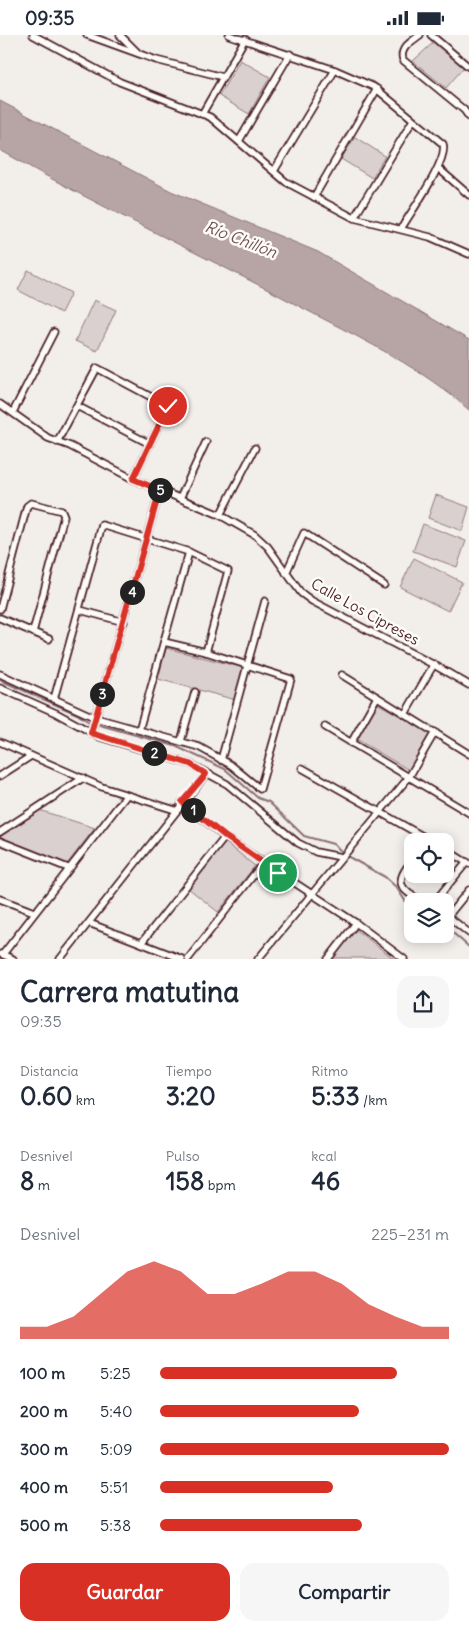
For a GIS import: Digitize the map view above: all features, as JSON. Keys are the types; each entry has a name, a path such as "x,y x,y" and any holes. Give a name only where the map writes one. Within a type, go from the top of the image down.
{"street":[{"path":"33,35 120,82 218,123 286,182 354,218 448,243 469,254"},
{"path":"87,35 140,54 224,77"},
{"path":"120,35 140,54"},
{"path":"228,35 335,70 377,89 443,144 445,154 401,229"},
{"path":"420,35 403,48 401,54 403,60 464,110 469,117"},
{"path":"431,35 469,67"},
{"path":"202,115 245,39"},
{"path":"239,141 290,54"},
{"path":"274,171 335,70"},
{"path":"314,197 377,89"},
{"path":"354,218 413,120"},
{"path":"438,168 469,195"},
{"path":"13,412 54,332"},
{"path":"57,442 97,368 168,406 133,479"},
{"name":"Calle Los Cipreses","path":"0,404 48,438 70,446 133,479 220,515 262,541 301,593 312,601 434,664 469,685"},
{"path":"77,406 150,444"},
{"path":"180,498 206,442"},
{"path":"220,515 255,448"},
{"path":"94,725 160,490"},
{"path":"0,609 27,505 31,503 62,511 64,516 33,632"},
{"path":"54,699 80,611 102,525 146,537 189,552 228,571 206,652"},
{"path":"286,573 304,533 384,585"},
{"path":"139,730 189,552"},
{"path":"221,760 265,601"},
{"path":"80,611 124,622"},
{"path":"0,618 49,639"},
{"path":"0,674 54,699 94,725 139,730 199,747 221,760 260,789 291,679 206,652 164,642"},
{"path":"405,714 434,664"},
{"path":"342,675 469,754"},
{"path":"0,688 56,713 94,725 190,764 227,784 298,843 316,852 341,857"},
{"path":"181,741 195,692"},
{"path":"351,743 376,697"},
{"path":"325,727 469,813"},
{"path":"258,959 409,777 435,732"},
{"path":"0,742 126,796 175,810"},
{"path":"0,775 31,756"},
{"path":"302,768 416,833"},
{"path":"60,959 175,810 206,774"},
{"path":"0,832 83,778"},
{"path":"13,959 2,954 126,796"},
{"path":"182,802 226,837 356,923 404,959"},
{"path":"142,942 226,837"},
{"path":"0,841 68,868"},
{"path":"442,893 468,863 454,854"},
{"path":"188,959 263,863"},
{"path":"404,870 400,881 404,890 409,893"},
{"path":"454,907 469,890"},
{"path":"0,899 34,912"},
{"path":"454,921 469,933"},
{"path":"89,923 182,959"},
{"path":"328,959 356,923"}],"shaded area":[{"path":"434,42 464,67 446,88 413,61"},
{"path":"240,60 270,77 249,114 219,96"},
{"path":"355,137 385,156 372,178 341,159"},
{"path":"28,270 71,293 61,313 18,290"},
{"path":"94,300 116,310 97,351 75,341"},
{"path":"436,495 469,507 462,531 428,518"},
{"path":"423,524 466,541 457,567 413,551"},
{"path":"414,558 462,582 448,611 400,587"},
{"path":"166,648 244,668 236,700 158,679"},
{"path":"377,703 430,733 409,770 356,739"},
{"path":"39,810 95,828 67,864 0,837"},
{"path":"225,842 255,866 218,912 188,888"},
{"path":"356,930 393,958 333,958"}],"water":[{"name":"Río Chillón","path":"0,101 171,191 318,252 469,340 469,410 433,381 373,345 38,172 0,150"}],"waterway":[{"path":"0,680 77,714 89,722 175,746 225,769 258,798 269,802 304,836 333,844 347,856 385,877 396,887 404,899"},
{"path":"454,934 469,947"}],"route":[{"path":"168,406 133,479 160,490 91,733 107,740 190,764 206,774 182,802 226,837 278,873"}]}
